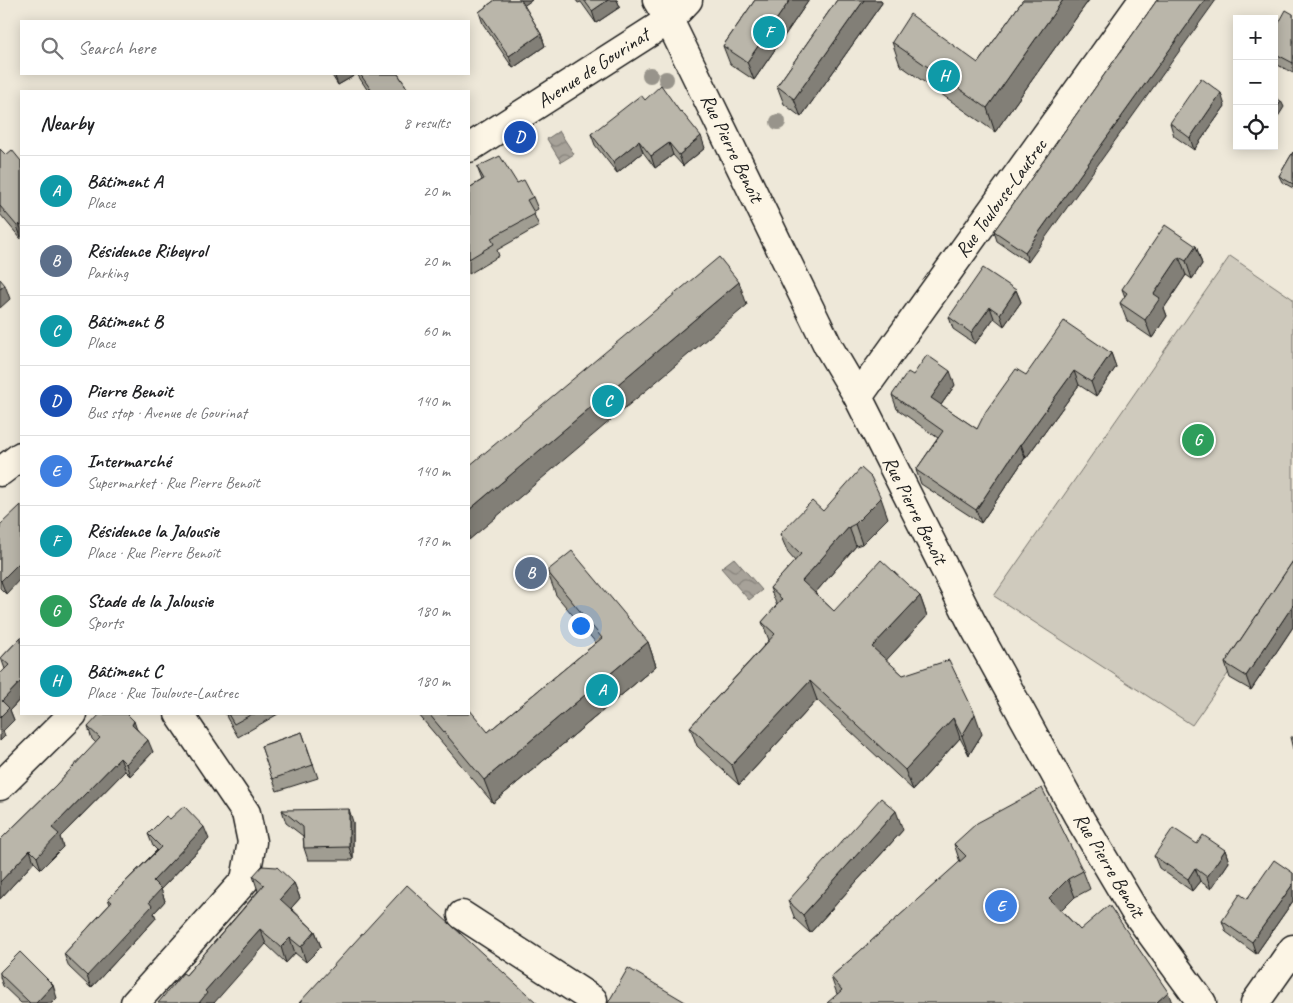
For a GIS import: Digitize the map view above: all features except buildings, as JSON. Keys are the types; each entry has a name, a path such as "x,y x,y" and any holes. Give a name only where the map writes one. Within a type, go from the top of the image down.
{"street":[{"name":"Avenue de Gourinat","path":"470,147 663,10 688,0"},
{"name":"Rue Toulouse-Lautrec","path":"858,397 1143,0"},
{"name":"Rue Pierre Benoît","path":"663,10 828,346 858,397 972,623 1077,814 1134,910 1202,1003"},
{"path":"0,472 20,457"},
{"path":"0,786 72,715"},
{"path":"135,1003 245,880 252,842 246,813 180,715"},
{"path":"462,915 593,1000 590,1003"},
{"path":"1255,1003 1293,949"}],"shaded area":[{"path":"1230,256 1293,299 1293,581 1192,725 994,596"}],"water":[{"path":"559,131 574,154 561,162 547,139"},
{"path":"734,558 762,590 749,600 721,568"}],"place":[{"name":"Résidence la Jalousie","path":"769,32"},
{"name":"Bâtiment C","path":"944,76"},
{"name":"Pierre Benoit","path":"520,137"},
{"name":"Bâtiment B","path":"608,401"},
{"name":"Stade de la Jalousie","path":"1198,440"},
{"name":"Résidence Ribeyrol","path":"531,573"},
{"name":"Bâtiment A","path":"602,690"},
{"name":"Intermarché","path":"1001,906"}]}
